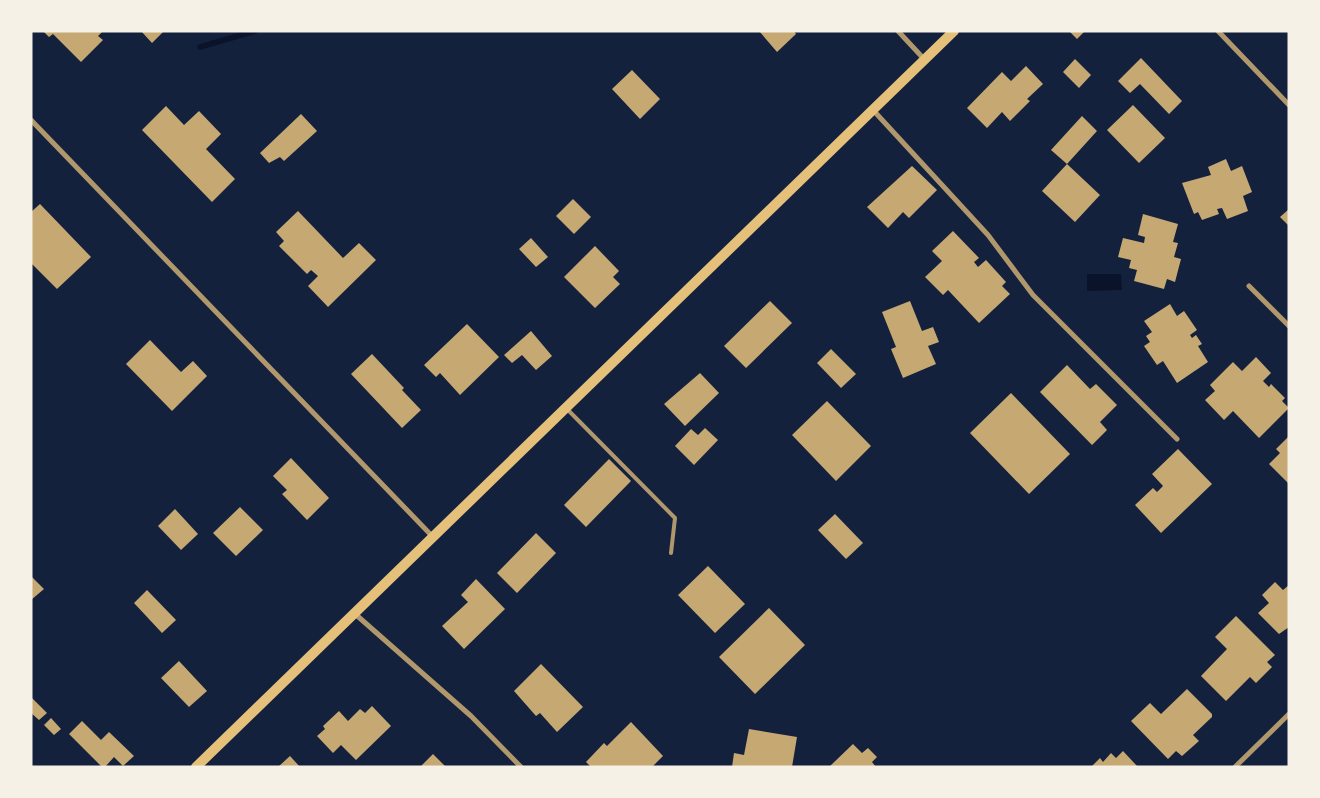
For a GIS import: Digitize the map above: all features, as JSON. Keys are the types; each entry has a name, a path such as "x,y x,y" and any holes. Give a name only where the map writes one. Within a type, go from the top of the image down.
{"main road":[{"path":"196,767 353,612 433,537 954,31"}],"street":[{"path":"898,31 924,59"},
{"path":"1218,31 1289,104"},
{"path":"873,109 988,236 1033,295 1177,439"},
{"path":"31,120 433,537"},
{"path":"1249,286 1289,326"},
{"path":"353,612 471,716 520,767"},
{"path":"1235,767 1289,714"}],"lane":[{"path":"565,408 675,518 671,554"}],"water":[{"path":"1087,274 1121,274 1122,290 1087,291"}],"building":[{"path":"43,31 103,31 98,36 103,40 81,62 53,34 49,37"},
{"path":"141,31 164,31 152,43"},
{"path":"759,31 794,31 796,34 777,52"},
{"path":"1069,31 1085,31 1077,39"},
{"path":"1141,58 1182,101 1169,114 1140,84 1130,93 1118,81"},
{"path":"1075,59 1091,75 1079,88 1063,72"},
{"path":"1026,66 1043,84 1027,99 1030,101 1010,121 1002,112 987,128 967,108 1002,72 1011,81"},
{"path":"632,70 660,99 640,119 612,89"},
{"path":"1133,105 1165,138 1139,163 1107,130"},
{"path":"166,106 184,125 199,111 221,134 206,149 235,179 212,202 142,130"},
{"path":"301,114 317,131 284,161 280,157 269,163 260,153"},
{"path":"1082,116 1097,131 1067,164 1051,150"},
{"path":"1226,159 1231,171 1242,166 1252,192 1243,196 1248,211 1227,219 1222,208 1217,209 1219,214 1202,220 1198,212 1194,214 1182,183 1211,175 1208,167"},
{"path":"1067,164 1100,195 1075,222 1042,191"},
{"path":"912,166 937,190 909,218 903,212 888,228 867,207"},
{"path":"573,199 591,217 574,234 556,216"},
{"path":"40,204 91,257 57,289 31,263 31,212"},
{"path":"1289,209 1289,226 1280,217"},
{"path":"298,211 343,258 359,243 376,260 328,307 308,286 318,276 311,270 307,274 279,246 284,241 276,232"},
{"path":"1143,214 1178,224 1173,242 1178,243 1174,257 1181,259 1175,282 1167,279 1164,289 1134,281 1137,270 1129,268 1131,260 1118,257 1123,238 1144,243 1145,237 1138,235"},
{"path":"953,231 979,258 974,262 978,267 986,260 1006,282 1002,286 1010,294 979,323 948,290 943,295 925,277 942,261 932,251"},
{"path":"531,238 548,257 536,267 519,249"},
{"path":"595,246 619,271 613,277 620,284 595,308 564,277"},
{"path":"770,301 792,323 746,368 724,346"},
{"path":"910,301 922,331 933,327 939,342 928,346 936,364 903,378 891,349 896,347 882,312"},
{"path":"1170,304 1177,316 1184,311 1197,330 1190,335 1192,338 1196,335 1202,344 1198,346 1208,362 1177,383 1163,361 1157,365 1144,346 1150,342 1146,336 1152,332 1144,321"},
{"path":"467,324 499,357 460,395 440,373 436,377 424,365"},
{"path":"531,331 552,356 536,370 522,355 512,363 504,355"},
{"path":"150,340 181,372 193,361 207,376 172,411 126,364"},
{"path":"831,349 856,374 841,388 817,363"},
{"path":"372,354 404,388 402,390 421,410 402,428 351,374"},
{"path":"1256,357 1271,373 1263,381 1269,387 1271,384 1285,398 1282,401 1289,408 1259,438 1233,411 1224,420 1205,400 1215,391 1210,385 1233,362 1242,371"},
{"path":"1067,365 1090,389 1096,384 1117,405 1100,422 1107,430 1092,445 1040,392"},
{"path":"700,373 719,393 685,426 664,404"},
{"path":"1011,393 1070,454 1029,494 970,433"},
{"path":"827,401 871,446 836,481 792,435"},
{"path":"705,428 718,440 694,465 675,446 691,429 698,435"},
{"path":"1289,436 1289,484 1269,464 1280,453 1276,449"},
{"path":"1178,449 1212,484 1161,533 1135,505 1153,488 1157,492 1163,486 1152,474"},
{"path":"291,458 329,498 307,520 282,494 287,490 273,476"},
{"path":"609,459 631,481 586,527 564,505"},
{"path":"240,507 263,530 236,556 213,533"},
{"path":"175,509 198,534 181,550 158,526"},
{"path":"835,514 863,543 846,559 818,530"},
{"path":"536,533 556,553 517,593 497,573"},
{"path":"708,566 745,604 715,633 678,595"},
{"path":"31,576 44,589 31,600"},
{"path":"476,579 505,609 464,649 442,626 468,602 461,595"},
{"path":"1275,582 1283,590 1289,585 1289,627 1279,634 1258,613 1269,603 1262,595"},
{"path":"147,590 176,620 162,633 134,603"},
{"path":"769,608 805,645 755,694 719,657"},
{"path":"1236,616 1275,655 1267,662 1272,667 1256,683 1250,677 1226,701 1201,676 1227,649 1215,637"},
{"path":"179,661 207,691 189,707 161,678"},
{"path":"541,664 583,707 557,732 540,713 536,716 514,691"},
{"path":"1187,689 1212,714 1212,717 1193,735 1199,741 1182,756 1176,751 1168,759 1131,721 1150,703 1161,714"},
{"path":"31,697 47,713 39,720 31,713"},
{"path":"372,706 391,726 356,760 341,745 333,753 317,736 325,729 323,726 339,711 348,721 360,709 365,713"},
{"path":"51,718 61,729 54,735 44,725"},
{"path":"82,721 101,740 109,732 134,756 123,766 114,757 105,767 102,767 69,734"},
{"path":"631,722 663,756 652,767 591,767 586,762 604,743 607,746"},
{"path":"749,729 797,737 792,767 732,767 734,753 744,755"},
{"path":"853,744 862,753 868,748 877,757 872,762 876,767 829,767"},
{"path":"1123,751 1138,767 1091,767 1100,758 1103,762 1111,753 1116,758"},
{"path":"433,754 446,767 420,767"},
{"path":"290,756 300,767 278,767"}],"waterway":[{"path":"200,47 255,31"}]}
